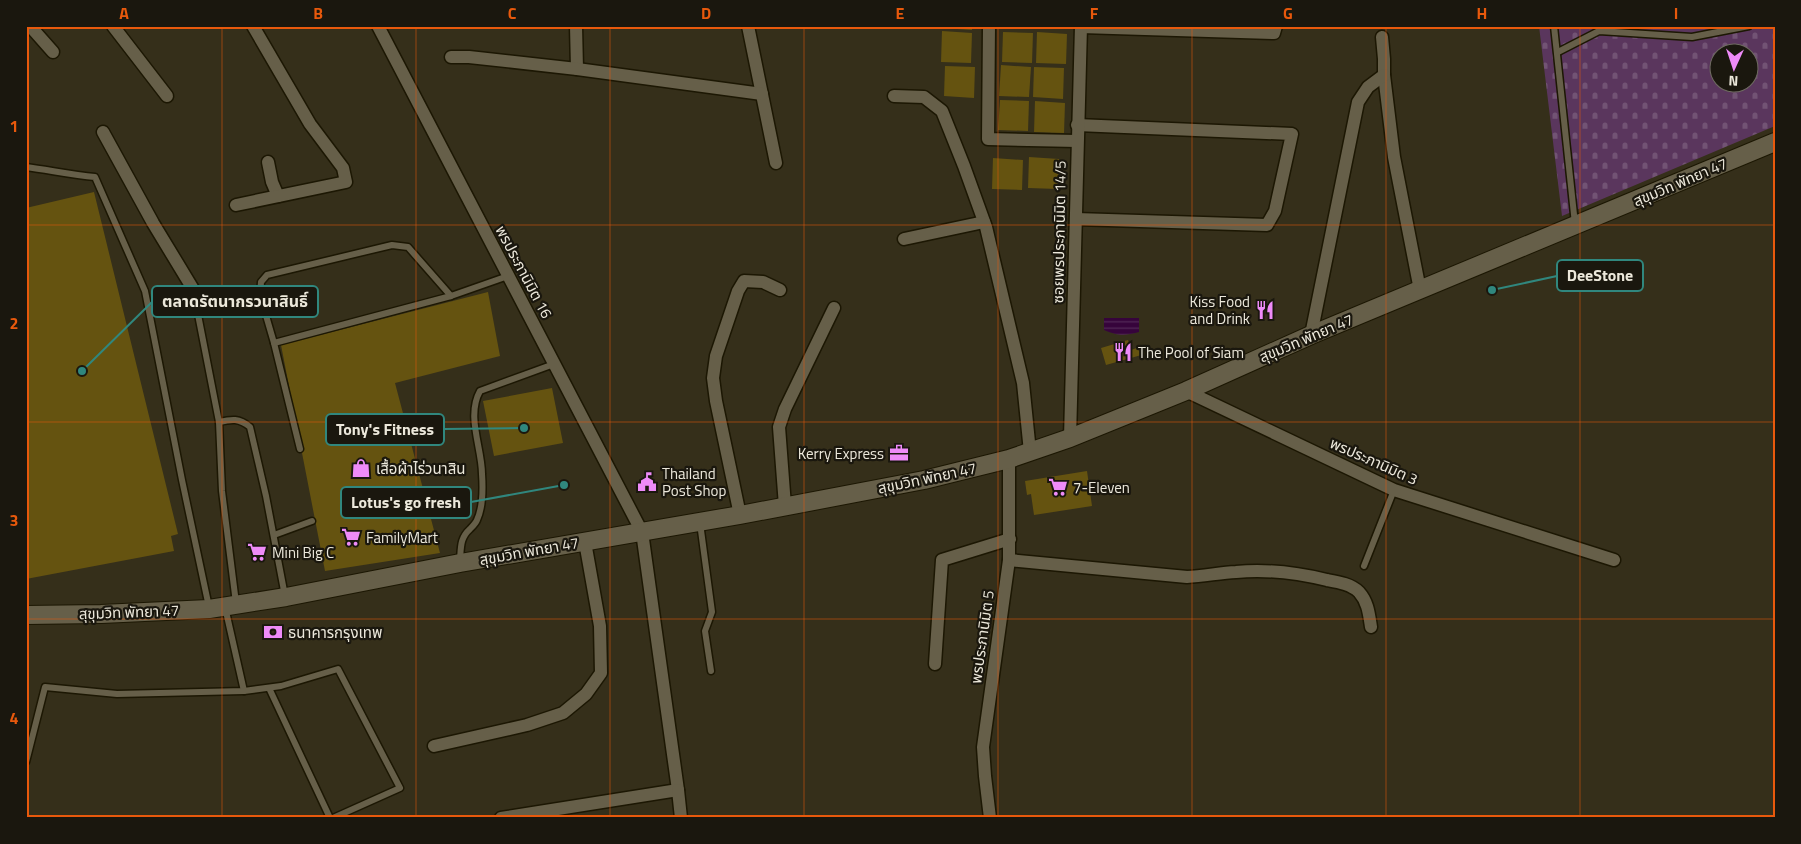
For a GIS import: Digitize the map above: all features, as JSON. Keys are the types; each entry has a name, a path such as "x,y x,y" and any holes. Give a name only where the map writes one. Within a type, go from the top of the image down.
{"street":[{"path":"30,26 53,52"},
{"path":"114,26 167,96"},
{"path":"236,205 346,182 343,168 310,124 253,26"},
{"name":"พรประภานิมิต 16","path":"378,26 642,532 682,818"},
{"path":"576,26 578,69"},
{"path":"748,26 776,163"},
{"path":"990,26 988,139 1077,141"},
{"path":"1081,27 1274,33 1276,26"},
{"name":"ซอยพรประภานิมิต 14/5","path":"1070,438 1081,27"},
{"path":"1382,37 1384,75 1394,158 1420,290"},
{"path":"451,57 470,57 578,69 762,94"},
{"path":"1311,335 1358,102 1368,86 1384,75"},
{"path":"894,96 924,97 942,111 984,222 1023,383 1030,452"},
{"path":"1076,219 1267,225 1275,211 1292,134 1077,125"},
{"path":"103,132 193,289"},
{"name":"สุขุมวิท พัทยา 47","path":"26,615 101,614 223,607 286,597 460,563 740,515 924,480 1009,460 1070,438 1186,391 1311,335 1775,142"},
{"path":"268,162 272,182 278,196"},
{"path":"904,239 984,222"},
{"path":"740,515 716,401 714,378 716,356 738,291 744,281 763,282 780,290"},
{"path":"785,506 779,427 785,409 834,308"},
{"name":"พรประภานิมิต 3","path":"1186,391 1394,490 1614,560"},
{"name":"พรประภานิมิต 5","path":"990,818 984,776 983,747 1009,560 1009,460"},
{"path":"935,664 942,560 1010,539"},
{"path":"434,746 527,725 563,713 586,694 601,673 600,626 585,542"},
{"path":"1009,560 1187,577 1266,571 1314,577 1345,584 1358,592 1368,607 1371,627"},
{"path":"501,818 678,790"}],"lane":[{"path":"1554,26 1575,226"},
{"path":"1558,52 1599,31 1692,37 1749,26"},
{"path":"26,168 95,177 145,291 182,480 223,607 244,691"},
{"path":"300,449 260,295 261,282 267,275 392,245 408,248 451,296"},
{"path":"274,343 451,296 508,276"},
{"path":"193,289 219,422 222,491 223,607"},
{"path":"460,563 463,536 477,522 481,498 482,474 474,413 476,398 480,391 554,364"},
{"path":"219,422 234,419 243,421 250,427 286,597"},
{"path":"1364,566 1394,490"},
{"path":"274,535 312,521"},
{"path":"700,522 712,612 705,631 712,671"},
{"path":"26,762 45,687 117,694 244,691 281,686 338,669 400,788 331,818 269,688"}],"green space":[{"path":"1539,26 1775,26 1775,126 1562,216"}],"shaded area":[{"path":"1104,318 1139,318 1139,332 1122,335 1104,330"}],"building":[{"path":"942,26 972,26 972,30 942,28"},
{"path":"942,31 972,33 971,63 941,62"},
{"path":"1003,32 1033,33 1032,63 1002,62"},
{"path":"1037,32 1067,34 1066,64 1036,63"},
{"path":"1001,65 1031,67 1029,97 999,96"},
{"path":"945,66 975,67 974,98 944,96"},
{"path":"1034,67 1064,68 1063,99 1033,97"},
{"path":"1000,100 1029,101 1028,131 998,130"},
{"path":"1035,101 1065,103 1064,133 1034,132"},
{"path":"1029,157 1059,159 1058,189 1028,188"},
{"path":"993,158 1023,160 1022,190 992,189"},
{"path":"94,192 178,534 171,536 174,551 26,579 26,208"},
{"name":"เสื้อผ้าไร่วนาสิน","path":"488,292 500,356 395,383 440,553 325,571 281,345"},
{"name":"The Pool of Siam","path":"1128,340 1131,350 1142,346 1145,354 1106,365 1101,348"},
{"path":"552,388 563,443 494,456 483,401"},
{"name":"7-Eleven","path":"1087,471 1092,506 1034,515 1031,494 1027,495 1025,481"}],"place":[{"name":"DeeStone","path":"1492,290"},
{"name":"Kiss Food and Drink","path":"1265,310"},
{"name":"The Pool of Siam","path":"1123,352"},
{"name":"ตลาดรัตนากรวนาสินธิ์","path":"82,371"},
{"name":"Tony's Fitness","path":"524,428"},
{"name":"Kerry Express","path":"899,453"},
{"name":"เสื้อผ้าไร่วนาสิน","path":"361,468"},
{"name":"Thailand Post Shop","path":"647,482"},
{"name":"Lotus's go fresh","path":"564,485"},
{"name":"7-Eleven","path":"1058,487"},
{"name":"FamilyMart","path":"351,537"},
{"name":"Mini Big C","path":"257,552"},
{"name":"ธนาคารกรุงเทพ","path":"273,632"}]}
